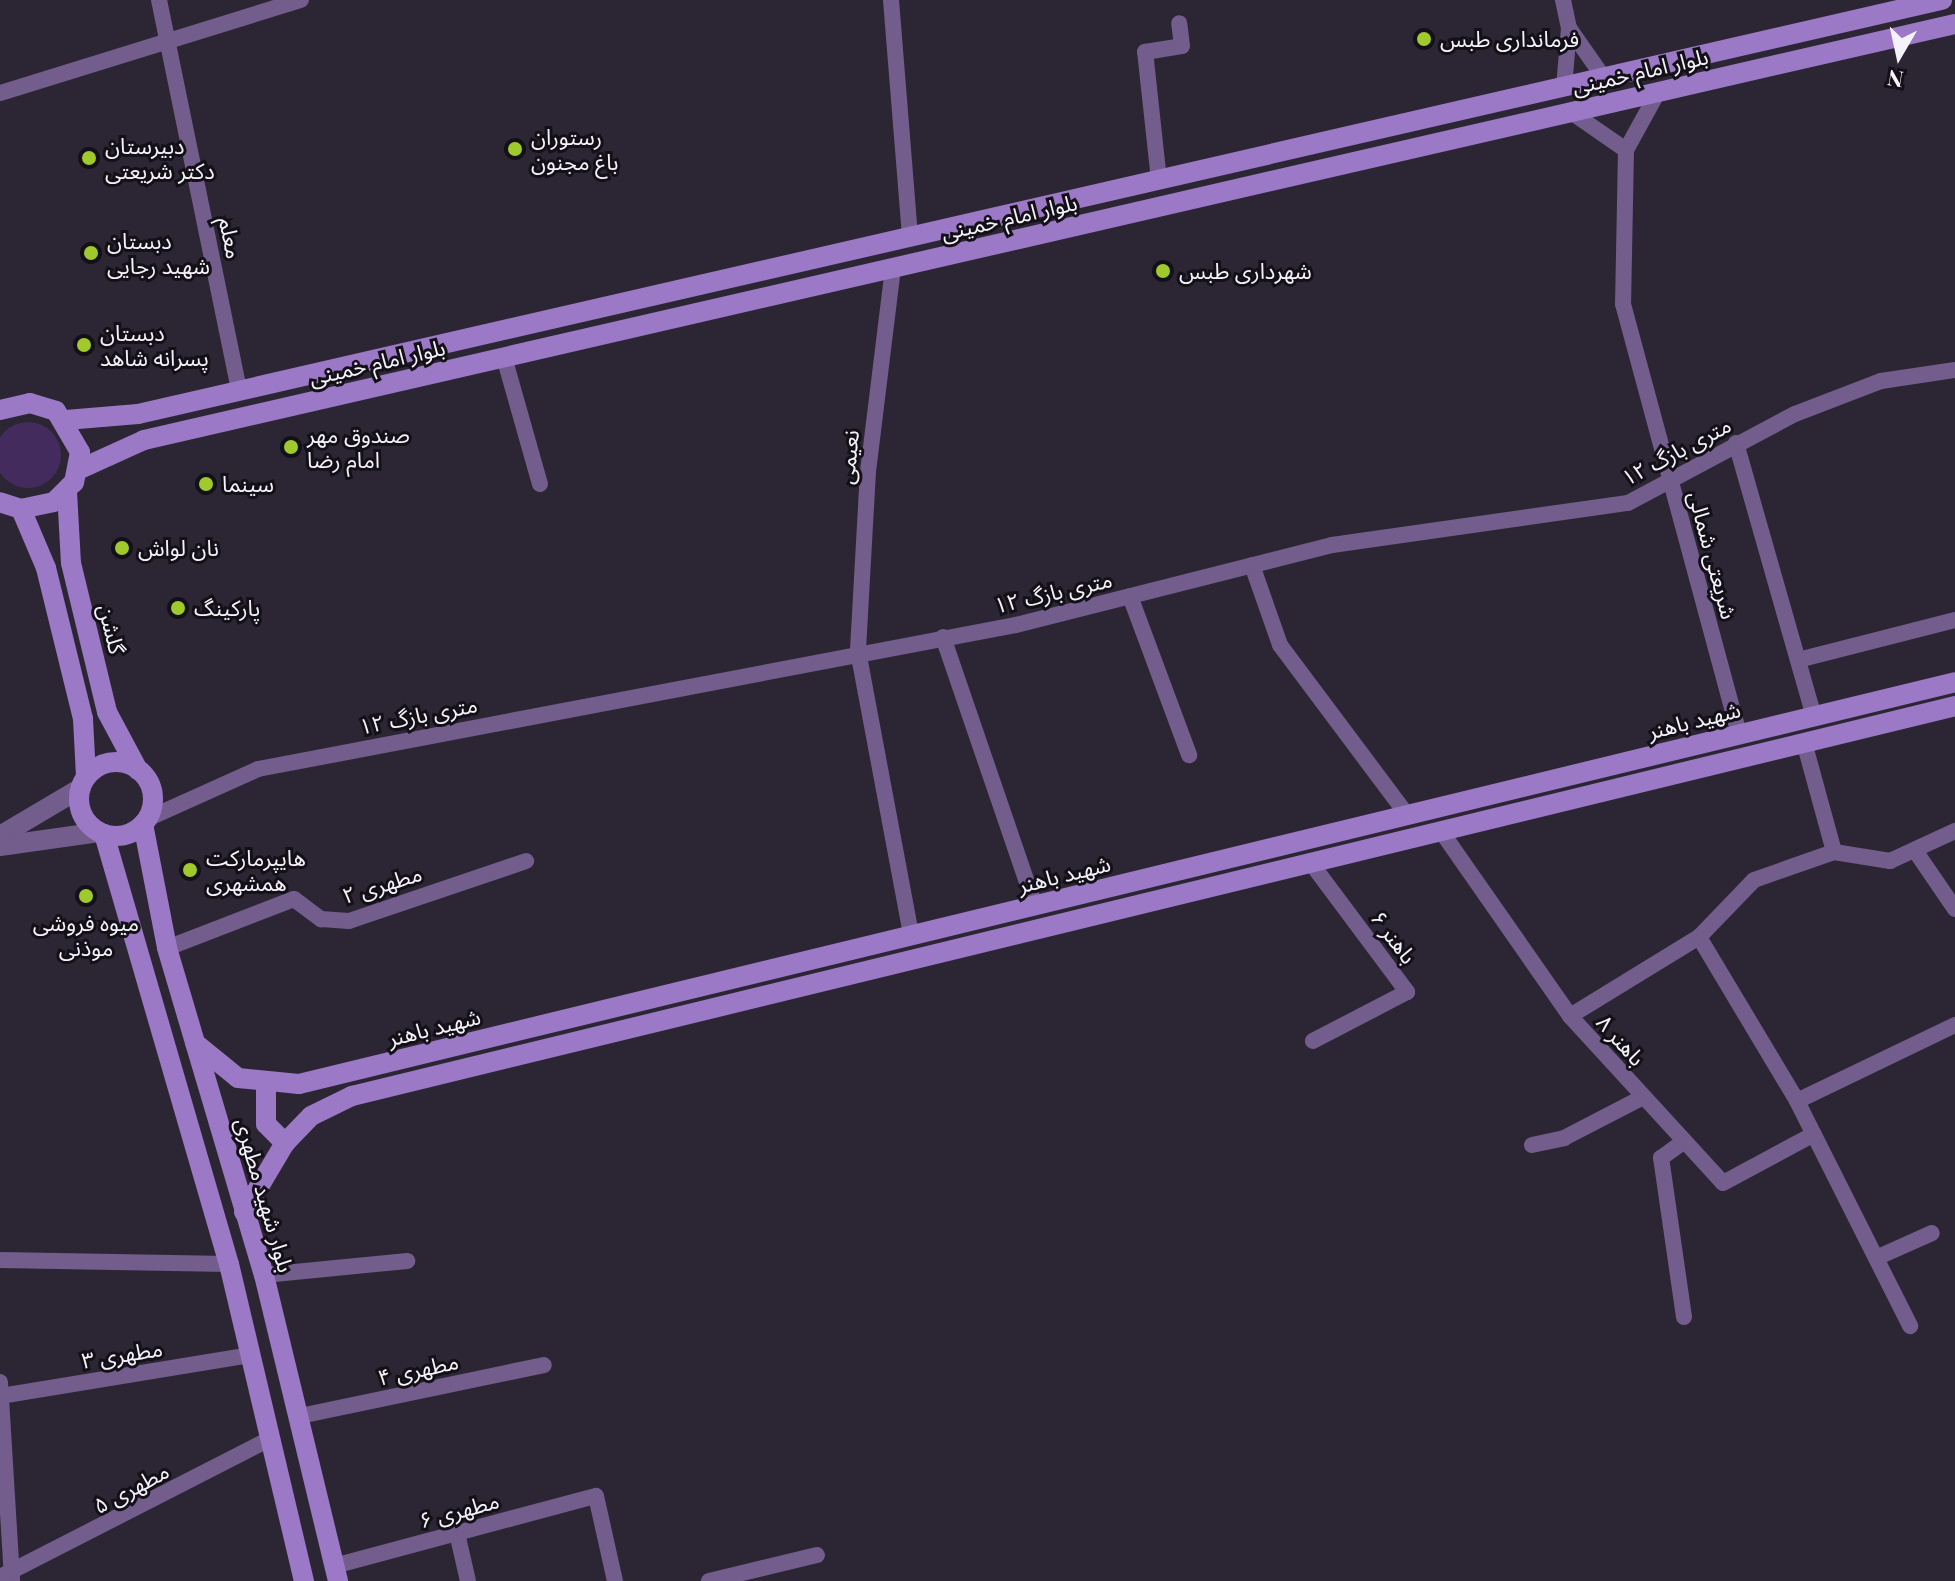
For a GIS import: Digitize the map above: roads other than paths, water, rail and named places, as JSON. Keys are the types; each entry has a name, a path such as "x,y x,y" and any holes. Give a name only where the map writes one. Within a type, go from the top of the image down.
{"main road":[{"name":"بلوار امام خمینی","path":"66,420 138,414 1942,0"},
{"name":"بلوار امام خمینی","path":"78,470 144,440 1955,24"},
{"path":"1394,126 1400,151"},
{"path":"0,410 30,403 66,420 78,444 78,470 67,492 21,509 0,502"},
{"name":"گلشن","path":"67,492 71,563 107,712 138,770"},
{"path":"21,509 46,568 75,689 83,782 80,808 102,833 229,1264 304,1581"},
{"name":"شهید باهنر","path":"195,1043 214,1064 266,1085 299,1084 1955,682"},
{"path":"244,1212 285,1143 311,1116 352,1096 1955,706"},
{"path":"83,782 116,763 138,770 151,789 145,822 125,835 102,833"},
{"name":"بلوار شهید مطهری","path":"145,822 167,948 264,1275 336,1574"},
{"path":"911,935 917,959"},
{"path":"266,1085 262,1111 285,1143"}],"street":[{"name":"معلم","path":"159,0 239,391"},
{"path":"0,93 166,36 301,0"},
{"path":"891,0 910,237"},
{"path":"1563,0 1569,28 1564,87"},
{"path":"1159,180 1145,52 1182,46 1179,23"},
{"path":"1569,28 1604,78"},
{"path":"1571,112 1626,150 1658,92"},
{"name":"شریعتی شمالی","path":"1626,150 1623,304 1739,734"},
{"name":"نعیمی","path":"893,268 868,471 858,651 911,935"},
{"path":"504,357 540,484"},
{"name":"۱۲ متری بازگ","path":"145,822 258,769 943,637 1130,596 1332,545 1628,503 1736,443 1881,381 1955,370"},
{"path":"1736,443 1814,716"},
{"path":"1252,565 1280,645 1407,815"},
{"path":"1130,596 1189,755"},
{"path":"1798,660 1955,620"},
{"path":"943,637 1035,905"},
{"path":"1804,742 1834,852"},
{"path":"0,836 83,782"},
{"name":"باهنر ۸","path":"1441,831 1570,1016 1723,1183 1814,1134"},
{"path":"1570,1016 1699,937 1754,880 1834,852 1869,862 1916,852 1955,831"},
{"path":"0,846 102,833"},
{"path":"1916,852 1955,909"},
{"name":"مطهری ۲","path":"167,948 294,899 321,919 349,921 526,861"},
{"name":"باهنر ۶","path":"1311,863 1407,992 1313,1041"},
{"path":"1699,937 1797,1101 1910,1326"},
{"path":"1797,1101 1954,1029"},
{"path":"1532,1145 1564,1138 1643,1097"},
{"path":"1684,1141 1661,1158 1684,1317"},
{"path":"1876,1258 1932,1233"},
{"path":"0,1260 229,1264"},
{"path":"264,1275 407,1261"},
{"name":"مطهری ۳","path":"0,1396 250,1355"},
{"name":"مطهری ۴","path":"300,1416 544,1365"},
{"path":"0,1382 8,1578"},
{"name":"مطهری ۵","path":"8,1578 270,1439"},
{"name":"مطهری ۶","path":"336,1574 457,1533 596,1496 615,1581"},
{"path":"457,1533 468,1581"},
{"path":"709,1581 817,1555"}],"place":[{"name":"فرمانداری طبس","path":"1424,39"},
{"name":"رستوران باغ مجنون","path":"515,149"},
{"name":"دبیرستان دکتر شریعتی","path":"89,158"},
{"name":"دبستان شهید رجایی","path":"91,253"},
{"name":"شهرداری طبس","path":"1163,271"},
{"name":"دبستان پسرانه شاهد","path":"84,345"},
{"name":"صندوق مهر امام رضا","path":"291,447"},
{"name":"سینما","path":"206,484"},
{"name":"نان لواش","path":"122,548"},
{"name":"پارکینگ","path":"178,608"},
{"name":"هايپرماركت همشهری","path":"190,870"},
{"name":"میوه فروشی موذنی","path":"86,896"}]}
